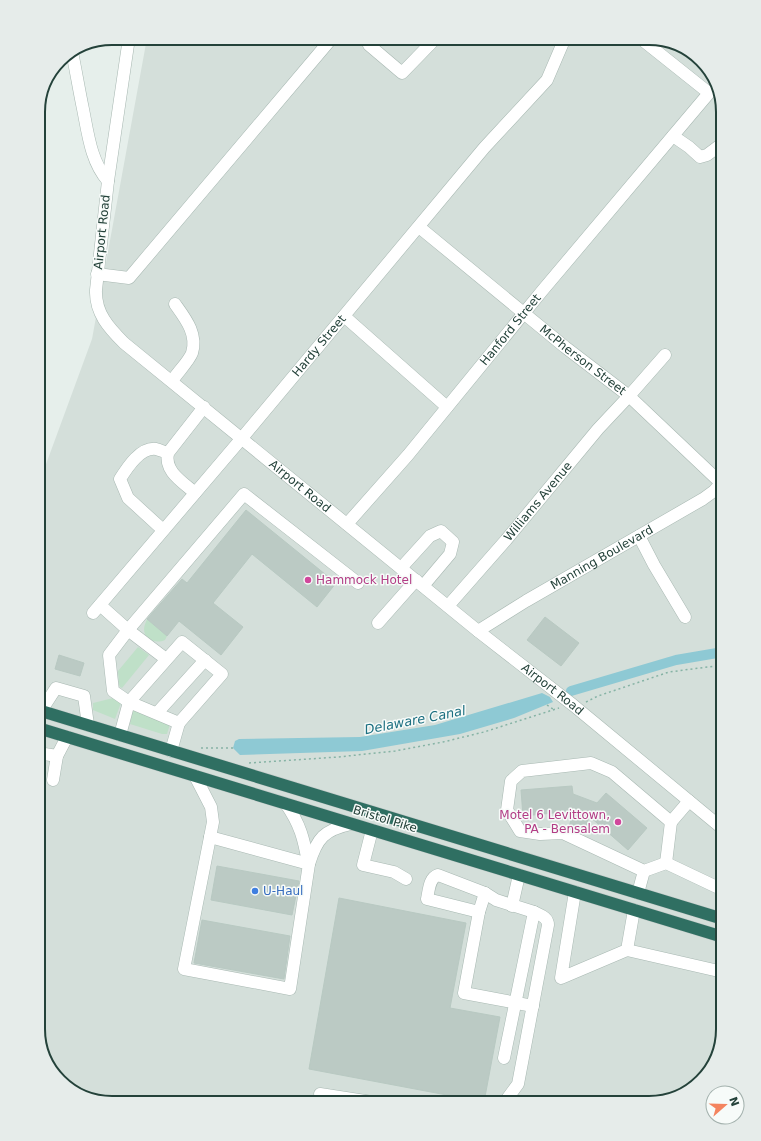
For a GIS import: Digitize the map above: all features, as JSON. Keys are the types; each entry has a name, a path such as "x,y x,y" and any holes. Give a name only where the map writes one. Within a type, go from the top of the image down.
{"highway":[{"name":"Bristol Pike","path":"45,712 716,917"},
{"name":"Bristol Pike","path":"45,730 716,936"}],"street":[{"name":"Airport Road","path":"128,45 108,181 97,274 97,304 104,322 124,343 478,631 573,705 716,822"},
{"path":"97,274 129,278 326,45"},
{"path":"369,45 402,73 429,45"},
{"name":"Hardy Street","path":"128,630 96,609 242,438 484,148 546,80 562,45"},
{"name":"Hanford Street","path":"347,524 408,455 524,313 709,93 649,45"},
{"path":"73,58 95,161 103,176 108,181"},
{"path":"673,136 700,157 707,155 716,149"},
{"name":"McPherson Street","path":"419,227 629,396 716,477"},
{"path":"172,381 192,353 193,342 189,323 175,304"},
{"path":"344,316 447,407"},
{"name":"Williams Avenue","path":"448,606 506,540 598,429 665,355"},
{"path":"195,493 173,474 167,458 168,453 204,407"},
{"path":"163,530 128,498 122,487 120,479 125,471 142,453 149,449 156,449 168,453"},
{"name":"Manning Boulevard","path":"478,631 526,601 703,499 716,488"},
{"path":"179,723 129,702 113,691 109,655 128,630 244,494 358,583"},
{"path":"378,623 450,554 453,542 442,531 430,536 401,568"},
{"path":"639,536 654,565 685,617"},
{"path":"128,630 166,660"},
{"path":"120,735 129,702 182,642 222,674 179,723 171,750"},
{"path":"157,714 205,660"},
{"path":"45,703 56,688 84,696 88,725"},
{"path":"54,780 57,756 67,737"},
{"path":"45,754 57,756"},
{"path":"672,822 612,772 591,763 522,771 511,781 507,810 520,831 540,834 563,833 644,871 666,863 716,887"},
{"path":"195,776 211,807 213,822 184,969 290,989 309,864 314,846 319,840 333,830 351,824"},
{"path":"666,863 672,822 689,801"},
{"path":"286,804 300,828 309,864"},
{"path":"372,830 363,865 394,872 406,879"},
{"path":"210,836 309,864"},
{"path":"638,893 644,871"},
{"path":"479,912 427,899 432,880 438,875 485,893 496,900 534,912 546,918 548,925 518,1084 509,1096"},
{"path":"512,906 519,875"},
{"path":"575,892 561,978 627,950 716,970"},
{"path":"485,893 479,912 464,993 533,1006"},
{"path":"627,950 634,910"},
{"path":"504,1058 514,1003 534,912"},
{"path":"320,1094 333,1096"}],"path":[{"path":"582,704 598,696 669,672 716,667"},
{"path":"247,763 345,756 395,751 430,745 484,732 553,709 547,705"},
{"path":"197,748 233,748"}],"shaded area":[{"path":"146,45 653,45 662,46 682,54 690,59 702,71 711,86 714,95 716,112 716,1029 714,1046 711,1055 702,1070 690,1082 675,1091 666,1094 649,1096 108,1096 99,1095 79,1087 71,1082 59,1070 50,1055 47,1046 45,1029 45,467 92,339"}],"green space":[{"path":"147,619 167,636 165,640 158,642 151,640 146,636 144,629"},
{"path":"138,647 149,655 122,688 119,685 118,671"},
{"path":"113,698 121,703 115,719 93,710 93,703"},
{"path":"135,709 170,724 167,734 162,734 130,724 133,710"}],"water":[{"path":"542,693 550,697 553,702 514,718 460,734 362,751 240,755 233,748 235,741 239,739 360,737 435,725"}],"building":[{"name":"Hammock Hotel","path":"246,510 336,583 317,607 252,554 213,603 243,627 221,655 179,621 167,636 147,619 182,579 187,583"},
{"path":"545,617 579,643 561,666 527,640"},
{"path":"59,655 84,663 80,676 55,669"},
{"name":"Motel 6 Levittown, PA - Bensalem","path":"572,786 573,794 597,803 606,793 647,828 628,850 589,816 585,832 569,828 573,811 523,816 521,790"},
{"name":"U-Haul","path":"217,866 299,881 292,915 211,900"},
{"path":"339,898 466,923 450,1008 500,1017 485,1096 452,1096 309,1069"},
{"path":"202,920 290,936 284,979 194,963"}],"waterway":[{"name":"Delaware Canal","path":"571,691 676,660 716,653"}],"place":[{"name":"Hammock Hotel","path":"308,580"},
{"name":"Motel 6 Levittown, PA - Bensalem","path":"618,822"},
{"name":"U-Haul","path":"255,891"}]}
